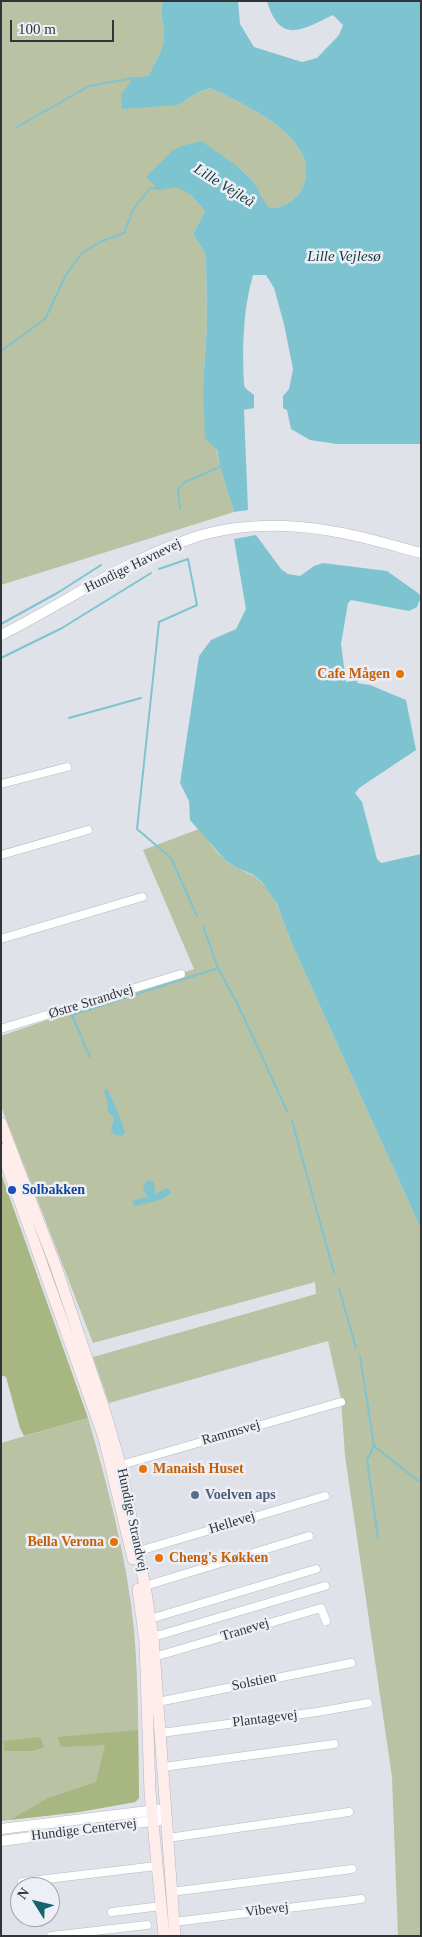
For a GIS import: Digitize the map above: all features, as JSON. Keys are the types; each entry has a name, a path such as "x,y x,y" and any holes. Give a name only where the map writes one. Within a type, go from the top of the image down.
{"main road":[{"name":"Hundige Strandvej","path":"1,1123 56,1267 121,1465 146,1586 153,1637 175,1936"},
{"name":"Hundige Strandvej","path":"1,1149 104,1438 130,1547 145,1642 152,1816 164,1936"}],"street":[{"name":"Hundige Havnevej","path":"1,635 136,562 186,540 218,532 256,526 285,526 331,531 421,553"},
{"path":"1,784 67,767"},
{"path":"1,855 88,830"},
{"path":"1,939 142,897"},
{"name":"Østre Strandvej","path":"1,1029 181,974"},
{"name":"Rammsvej","path":"121,1465 341,1402"},
{"name":"Hellevej","path":"139,1551 326,1496"},
{"path":"146,1586 309,1536"},
{"path":"150,1619 316,1569"},
{"path":"153,1637 325,1586"},
{"path":"291,1596 295,1606"},
{"name":"Tranevej","path":"154,1656 321,1608 326,1622"},
{"name":"Solstien","path":"158,1702 350,1662"},
{"name":"Plantagevej","path":"160,1733 317,1712 368,1703"},
{"path":"163,1767 334,1744"},
{"path":"168,1838 349,1812"},
{"name":"Hundige Centervej","path":"1,1841 166,1814"},
{"name":"Hundige Centervej","path":"1,1829 152,1816"},
{"path":"60,1877 156,1866"},
{"path":"172,1892 352,1869"},
{"name":"Vibevej","path":"174,1922 361,1899"},
{"path":"112,1912 161,1906"},
{"path":"51,1936 147,1925"}],"green space":[{"path":"1,1 163,1 161,13 164,32 163,44 148,76 178,105 197,93 210,88 260,114 278,126 292,140 303,155 306,171 302,189 296,197 288,203 275,208 270,208 265,204 253,181 242,170 159,190 177,186 191,195 205,211 193,234 206,255 207,326 203,385 220,467 234,512 1,585"},
{"path":"199,829 223,858 233,866 257,878 266,887 275,901 291,942 421,1229 421,1936 398,1936 392,1777 345,1456 341,1399 328,1341 109,1403 93,1357 316,1294 315,1282 93,1343 1,1106 1,1036 194,969 143,850"},
{"path":"2,1176 88,1418 24,1436 6,1377 1,1375"},
{"path":"88,1418 116,1523 131,1603 137,1672 139,1798 135,1802 79,1812 1,1821 1,1443"},
{"path":"138,1730 139,1798 135,1802 79,1812 10,1820 48,1798 96,1782 105,1745 61,1747 58,1737"},
{"path":"40,1737 44,1747 33,1751 5,1751 3,1741"}],"water":[{"name":"Lille Vejlesø","path":"163,1 238,1 240,24 254,47 302,62 317,58 339,35 343,25 333,15 302,29 285,29 278,24 272,15 267,1 421,1 421,444 337,444 310,440 291,429 287,410 283,408 283,396 289,389 293,369 284,324 274,288 266,275 253,275 245,315 243,342 244,384 245,388 254,395 254,408 244,410 248,510 234,512 220,467 217,450 205,439 203,385 207,326 206,255 193,234 205,211 191,195 177,187 159,190 146,177 172,151 181,146 201,141 246,174 254,183 267,205 270,208 275,208 288,203 296,197 302,189 306,171 303,155 278,126 260,114 210,88 197,93 178,105 122,109 121,95 133,78 148,76 161,49 164,38 161,13"},
{"path":"256,535 281,569 288,574 300,576 314,566 323,563 387,571 421,597 417,607 409,611 351,600 348,603 341,644 346,682 358,680 357,683 370,685 406,700 416,750 359,788 355,793 362,802 377,859 381,863 421,854 421,1229 291,942 277,904 262,882 252,874 235,867 224,859 190,820 189,801 180,783 199,656 211,640 236,629 246,609 234,539"},
{"path":"106,1088 125,1132 122,1136 115,1135 111,1131 114,1118 108,1112 104,1091"},
{"path":"149,1180 154,1183 155,1195 167,1188 171,1192 170,1194 160,1200 136,1206 133,1204 133,1200 148,1197 143,1190 145,1182"}],"waterway":[{"path":"17,127 89,86 133,78"},
{"name":"Lille Vejleå","path":"1,351 45,319 66,275 82,253 102,241 124,233 133,210 150,188 160,189"},
{"path":"180,509 178,489 185,482 222,466"},
{"path":"159,569 188,559 197,605 159,622 137,829 171,858 197,916"},
{"path":"1,624 59,592 101,565"},
{"path":"1,658 62,628 151,573"},
{"path":"69,718 141,698"},
{"path":"203,926 218,968 239,1007 287,1111"},
{"path":"81,1036 72,1015 218,968"},
{"path":"82,1039 90,1057"},
{"path":"292,1121 334,1273"},
{"path":"339,1288 356,1348"},
{"path":"360,1356 374,1446 421,1483"},
{"path":"374,1446 367,1460 378,1538"}],"place":[{"name":"Cafe Mågen","path":"400,674"},
{"name":"Solbakken","path":"12,1190"},
{"name":"Manaish Huset","path":"143,1469"},
{"name":"Voelven aps","path":"195,1495"},
{"name":"Bella Verona","path":"114,1542"},
{"name":"Cheng's Køkken","path":"159,1558"}]}
